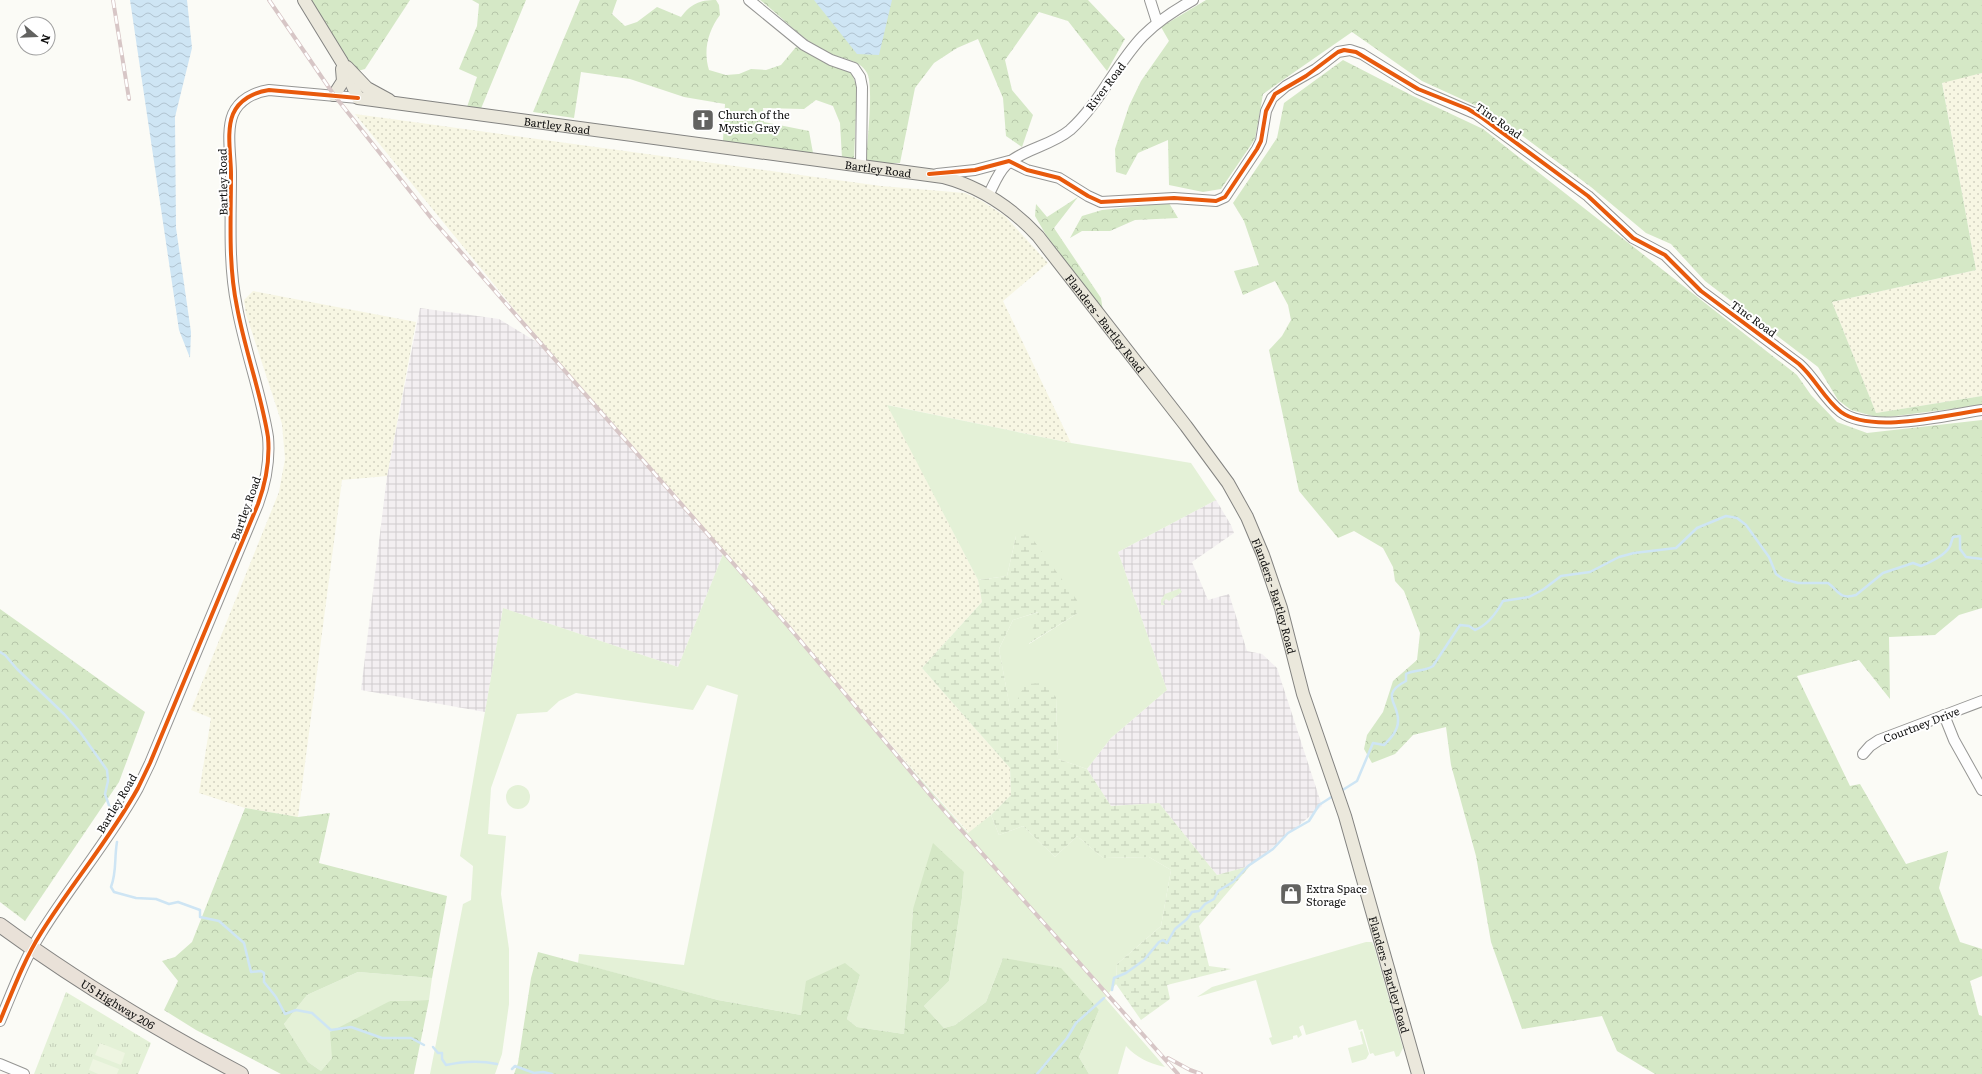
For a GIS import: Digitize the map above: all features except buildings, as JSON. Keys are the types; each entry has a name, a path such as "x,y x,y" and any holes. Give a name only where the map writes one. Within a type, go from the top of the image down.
{"highway":[{"name":"US Highway 206","path":"0,925 32,948 140,1017 241,1074"}],"main road":[{"path":"304,0 342,62 358,98"},
{"path":"334,95 343,81 342,62"},
{"path":"342,62 367,88 396,103"},
{"name":"Bartley Road","path":"358,98 930,174 955,180 989,194"},
{"name":"Flanders - Bartley Road","path":"989,194 1014,212 1038,236 1186,426 1228,483 1247,517 1263,554 1281,608 1303,694 1347,824 1418,1074"}],"street":[{"path":"749,0 804,45 824,57 854,68 860,77 862,87 861,166"},
{"path":"1150,0 1157,22"},
{"name":"River Road","path":"930,174 975,170 1011,162 1052,142 1070,130 1096,99 1136,44 1157,22 1193,0"},
{"name":"Tinc Road","path":"1011,162 1027,170 1059,178 1088,196 1101,202 1160,198 1220,200 1225,197 1255,154 1261,141 1266,111 1275,94 1306,76 1338,52 1344,50 1356,52 1418,89 1472,111 1577,187 1598,204 1633,238 1664,255 1701,291 1799,364 1813,378 1833,405 1845,414 1861,420 1883,423 1982,410"},
{"name":"Bartley Road","path":"0,1021 2,1010 32,948 124,812 138,788 212,616 258,504 265,481 269,456 268,437 239,318 235,294 232,241 230,137 233,114 246,98 263,90 275,89 358,98"},
{"name":"River Road","path":"989,194 1000,173 1011,162"},
{"name":"Courtney Drive","path":"1863,754 1879,740 1982,701"},
{"path":"1944,715 1954,740 1982,790"},
{"path":"0,1064 24,1074"}],"shaded area":[{"path":"420,308 499,319 545,347 723,554 678,667 503,608 485,712 361,690 387,476"},
{"path":"1216,500 1234,533 1192,562 1208,600 1229,594 1247,651 1262,654 1277,668 1322,806 1250,866 1217,875 1159,803 1111,806 1087,769 1111,738 1167,690 1118,552"}],"green space":[{"path":"309,0 410,0 365,69 358,71 343,57"},
{"path":"472,0 526,0 480,111 467,107 477,77 459,69 477,26 479,4"},
{"path":"580,0 617,0 612,14 625,26 637,22 657,7 681,17 688,9 700,2 716,0 719,5 720,15 712,28 708,41 706,55 707,63 709,70 726,75 739,74 751,69 766,70 781,65 796,47 804,49 827,64 851,71 857,87 854,160 842,158 840,123 833,106 816,100 804,109 763,108 764,122 809,131 813,153 723,141 725,104 684,97 630,79 581,72 574,118 533,112"},
{"path":"760,0 1088,0 1125,39 1107,71 1068,21 1039,12 1005,60 1012,90 1033,115 1022,147 1006,136 1003,98 978,39 957,48 934,63 915,88 900,163 875,163 866,161 870,102 870,89 867,73 859,64 830,54 807,40"},
{"path":"1206,0 1982,0 1982,73 1942,83 1976,270 1832,302 1876,413 1982,396 1982,405 1880,418 1851,410 1838,400 1818,367 1705,281 1671,244 1646,233 1591,187 1492,113 1422,81 1352,32 1263,94 1255,139 1221,189 1203,192 1169,185 1168,140 1138,153 1126,175 1116,172 1115,149 1129,106 1141,81 1169,41 1161,27"},
{"path":"1343,60 1413,96 1483,129 1797,375 1811,395 1837,422 1867,433 1982,420 1982,608 1959,615 1935,635 1889,637 1890,699 1859,660 1797,676 1850,786 1860,784 1906,864 1948,851 1939,888 1960,942 1982,949 1982,976 1970,981 1979,1015 1982,1016 1982,1074 1655,1074 1617,1051 1602,1016 1522,1029 1491,942 1476,856 1451,765 1446,727 1413,735 1395,754 1372,763 1364,749 1367,735 1383,712 1393,681 1417,660 1420,633 1404,591 1395,581 1393,567 1383,548 1354,531 1338,538 1299,491 1269,350 1282,336 1291,320 1288,305 1275,281 1243,295 1234,271 1259,265 1244,221 1233,203 1277,138 1284,103"},
{"path":"1982,73 1982,396 1876,413 1832,302 1976,270 1942,82"},
{"path":"355,114 881,186 965,193 982,201 1005,216 1048,263 1003,301 1071,443 888,405 978,580 982,602 922,668 1010,768 1011,795 991,815 969,833 723,554 545,347"},
{"path":"1078,197 1054,228 1101,298 1103,311 1046,235 1035,216 1036,204 1047,217"},
{"path":"1169,203 1178,218 1135,220 1110,231 1082,231 1070,238 1082,216 1102,210"},
{"path":"253,291 416,322 387,476 342,480 298,817 245,808 199,793 211,718 191,710 279,492 285,459 282,424 246,314 244,300"},
{"path":"887,405 1071,443 1191,463 1216,500 1118,552 1167,690 1111,738 1087,769 1058,759 1056,697 1011,714 999,649 1013,620 1039,612 1029,644 1078,613 1016,536 1007,576 978,580"},
{"path":"1029,534 1077,600 1078,613 1028,644 1038,612 1013,620 999,649 1011,713 1025,684 1042,683 1056,697 1058,759 1087,769 1111,806 1159,803 1217,875 1250,866 1199,926 1209,966 1231,969 1167,985 1170,999 1141,1020 1116,984 1117,964 1161,926 1171,870 1149,857 1103,858 1077,836 1055,857 1023,826 999,835 991,815 1011,795 1010,768 922,668 982,602 978,580 1007,576 1016,536"},
{"path":"723,554 968,833 991,815 999,835 1023,826 1055,857 1077,836 1103,858 1149,857 1171,870 1161,926 1117,964 1116,984 1105,998 1165,1067 1143,1060 1126,1046 1118,1074 1089,1074 1079,1057 1099,1010 1003,958 986,1002 955,1025 944,1028 924,1006 949,981 962,898 964,872 913,909 904,1034 857,1027 847,1019 860,975 801,1015 718,1000 578,963 579,954 684,965 738,695 707,685 693,710 576,693 559,701 547,712 517,714 491,788 488,834 506,836 501,894 509,949 509,1004 502,1054 495,1074 430,1074 463,904 471,900 473,866 460,856 503,608 678,667"},
{"path":"1181,588 1180,589 1182,592 1169,601 1166,599 1163,602 1165,605 1161,605 1161,600 1165,594"},
{"path":"0,609 145,712 119,782 25,921 0,902"},
{"path":"518,785 527,788 530,797 527,806 518,809 509,806 506,797 509,788"},
{"path":"245,808 298,817 330,813 319,863 447,896 432,978 358,972 307,995 284,1024 308,1062 321,1071 332,1058 330,1032 390,1001 429,1000 414,1074 281,1074 196,1030 164,1010 178,981 162,961 175,957 192,942"},
{"path":"933,843 964,872 962,898 949,981 924,1006 944,1028 955,1025 986,1002 1003,958 1061,968 1099,1010 1079,1057 1089,1074 514,1074 518,1063 531,978 538,952 718,1000 801,1015 806,981 845,963 860,975 847,1019 857,1027 904,1034 913,909"},
{"path":"1366,942 1372,942 1374,946 1403,1048 1399,1056 1396,1057 1394,1051 1375,1056 1373,1053 1370,1054 1363,1029 1359,1030 1356,1020 1306,1035 1303,1025 1299,1027 1302,1035 1298,1038 1297,1035 1293,1036 1293,1039 1272,1045 1269,1038 1272,1037 1256,980 1197,997 1212,987"},
{"path":"358,972 432,978 429,1000 390,1001 332,1058 321,1071 308,1062 284,1024 307,995"},
{"path":"66,992 151,1043 138,1074 34,1074"},
{"path":"1362,1031 1369,1054 1366,1059 1352,1063 1348,1048 1363,1044 1360,1032"},
{"path":"100,1043 125,1053 121,1065 95,1055"},
{"path":"93,1059 119,1069 117,1074 98,1074 89,1070"}],"water":[{"path":"130,0 187,0 192,48 175,117 176,228 191,332 190,358 179,330"},
{"path":"814,0 892,0 879,55 857,54"}],"waterway":[{"path":"1341,791 1357,781 1373,743 1384,745 1395,731 1398,725 1398,715 1392,700 1392,695 1398,686 1406,681 1406,674 1433,666 1460,625 1469,626 1475,630 1480,628 1492,618 1503,601 1529,597 1544,589 1561,576 1590,572 1619,557 1634,553 1676,548 1697,528 1726,516 1737,518 1746,525 1769,557 1776,574 1783,579 1798,583 1828,583 1843,596 1856,595 1883,573 1913,563 1921,566 1933,561 1948,549 1953,537 1960,536 1960,549 1966,557 1982,559"},
{"path":"0,652 5,655 17,669 64,714 80,732 107,770 108,781 105,794 111,811"},
{"path":"1112,990 1114,978 1126,973 1144,960 1159,942 1163,940 1167,943 1175,929 1187,919 1192,912 1199,911 1205,904 1214,899 1218,891 1233,882 1248,866 1273,849 1288,833 1309,821 1319,805 1333,796"},
{"path":"117,842 114,876 111,887 114,892 136,898 156,899 169,904 178,902 200,910 200,917 219,921 244,943 251,972 261,971 264,973 264,982 276,997 285,1014 296,1010 312,1013 331,1030 351,1027 382,1038 411,1038 424,1045"},
{"path":"1037,1074 1067,1038 1076,1023 1104,998"},
{"path":"433,1047 438,1053 442,1053 442,1059 446,1065 472,1062 497,1064"},
{"path":"512,1069 515,1066 534,1073 543,1072 552,1074"}],"railway":[{"path":"113,0 129,99"},
{"path":"269,0 334,95 432,219 788,626 932,797 1178,1074"},
{"path":"1168,1058 1201,1074"}],"cycle path":[{"path":"929,174 975,170 1009,161 1027,170 1059,178 1088,196 1101,202 1174,198 1216,201 1225,197 1257,149 1261,141 1266,111 1275,94 1306,76 1338,52 1344,50 1356,52 1418,89 1468,109 1481,117 1588,196 1633,238 1665,255 1701,291 1799,364 1835,407 1841,412 1854,418 1871,422 1890,422 1930,419 1982,410"},
{"path":"0,1021 35,943 127,807 138,788 150,763 258,504 263,487 268,463 268,437 240,323 232,274 229,136 233,114 243,101 253,95 269,90 358,98"}],"place":[{"name":"Church of the Mystic Gray","path":"703,120"},
{"name":"Extra Space Storage","path":"1291,894"}]}
